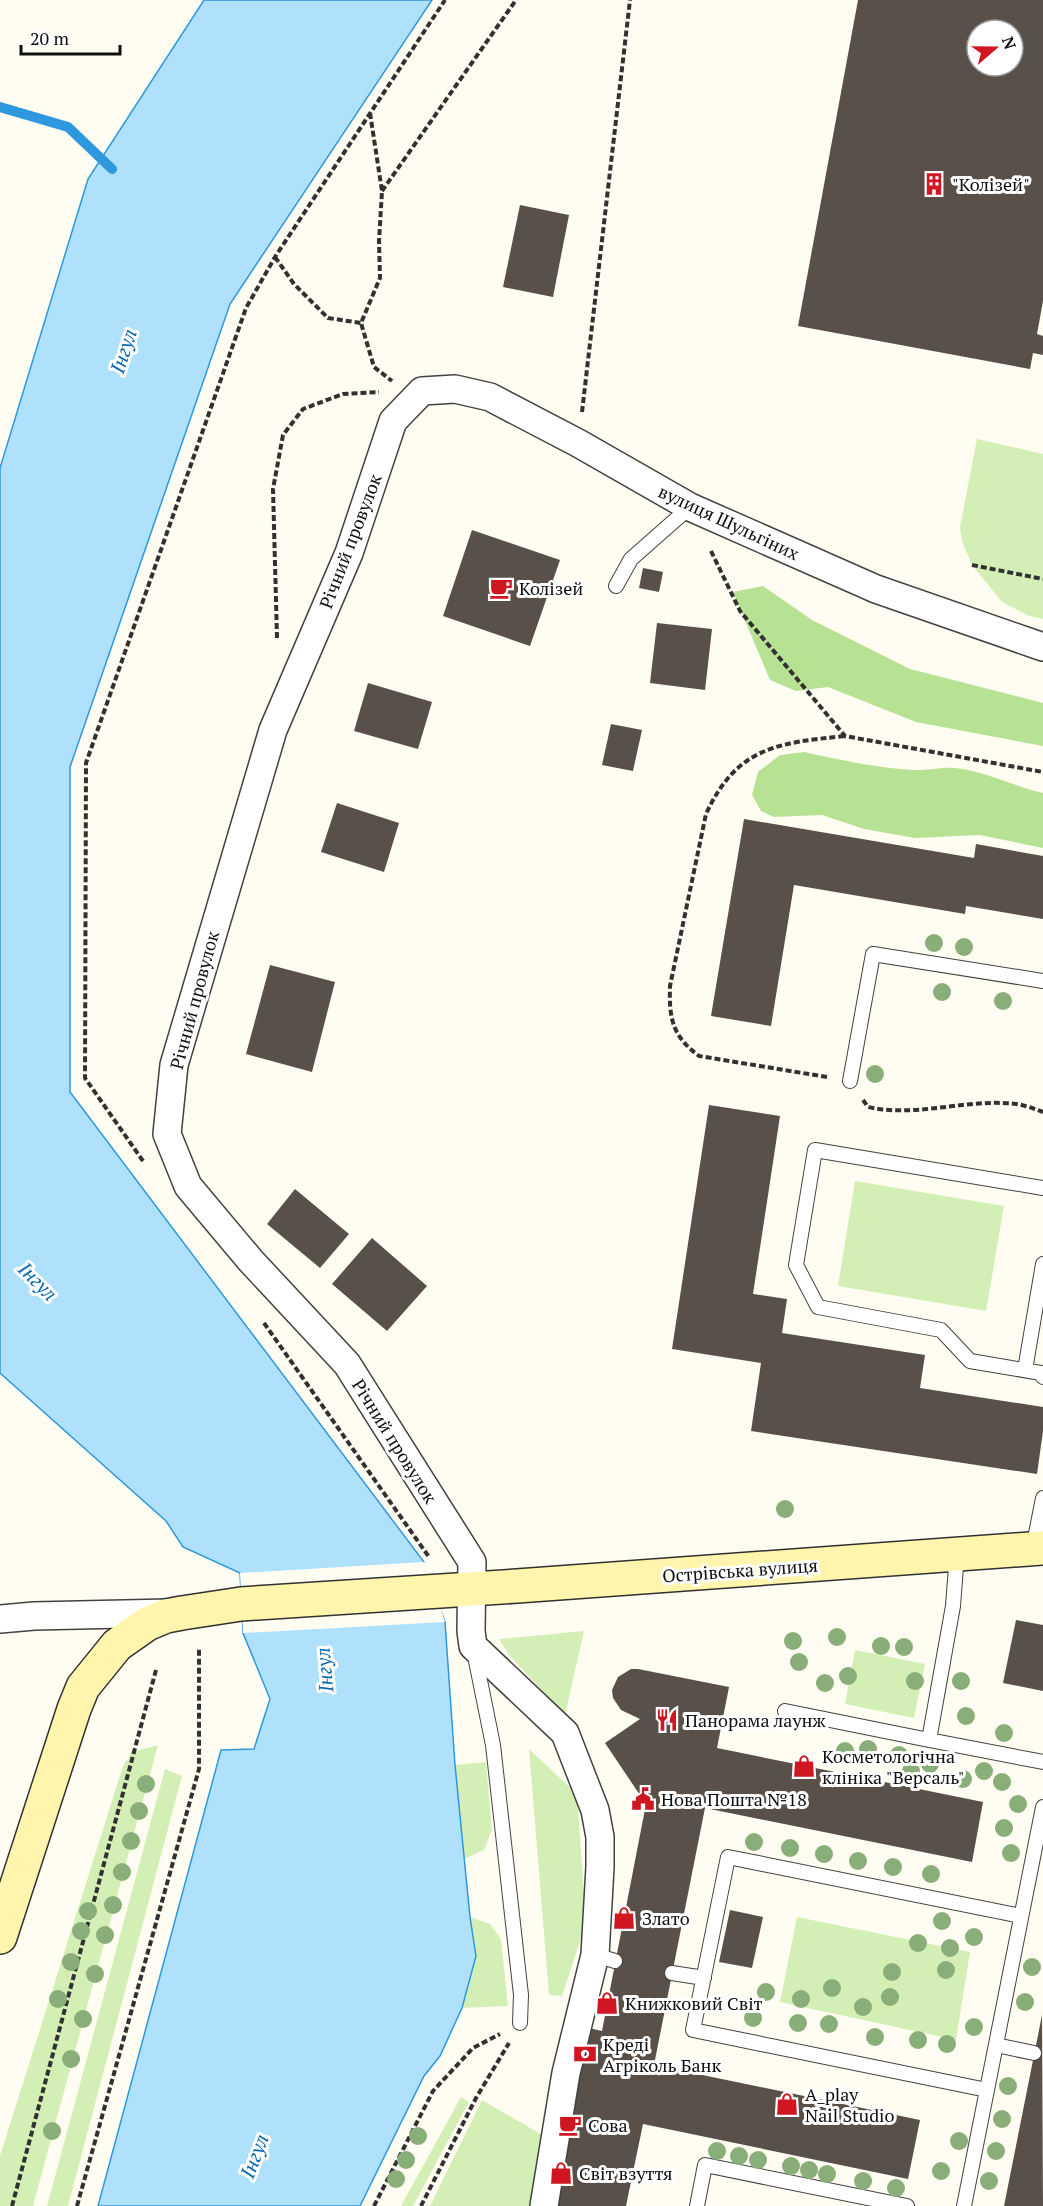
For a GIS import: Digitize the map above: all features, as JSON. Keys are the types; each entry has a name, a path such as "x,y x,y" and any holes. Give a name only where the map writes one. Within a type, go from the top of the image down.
{"main road":[{"name":"Острівська вулиця","path":"0,1937 74,1708 83,1687 117,1645 147,1624 166,1616 241,1604 1038,1548"}],"street":[{"name":"вулиця Шульгіних","path":"422,391 455,389 490,397 578,443 690,507 876,589 1043,647"},
{"name":"Річний провулок","path":"422,391 393,421 349,553 273,730 174,1065 167,1134 188,1186 251,1261 347,1364 472,1562 471,1631 473,1646"},
{"path":"0,1619 34,1616 182,1613"},
{"path":"473,1646 565,1733 595,1810 600,1837 605,1958 566,2073 544,2206"}],"lane":[{"path":"616,586 631,559 690,507"},
{"path":"850,1081 873,954 1043,981"},
{"path":"1043,1188 815,1150 796,1265 818,1307 941,1330 970,1361 1041,1373 1043,1377"},
{"path":"1025,1370 1043,1264"},
{"path":"1038,1548 1043,1498"},
{"path":"929,1740 953,1606 957,1553"},
{"path":"473,1646 493,1745 521,1995 520,2023"},
{"path":"784,1711 1043,1762"},
{"path":"964,2206 1043,1807"},
{"path":"987,2090 693,2030 728,1857 1021,1916"},
{"path":"672,1972 704,1978"},
{"path":"996,2045 1034,2052"},
{"path":"697,2206 705,2165 907,2206"}],"path":[{"path":"148,1169 85,1078 86,763 246,308 275,257 445,0"},
{"path":"382,191 516,0"},
{"path":"578,443 630,0"},
{"path":"370,112 382,191 379,241 380,278 361,323 374,367 393,382 422,391"},
{"path":"275,257 294,284 328,318 361,323"},
{"path":"277,640 273,489 283,435 303,409 343,394 422,391"},
{"path":"690,507 740,610 845,736"},
{"path":"972,565 1043,579"},
{"path":"1043,772 845,736 786,744 763,751 739,766 717,791 706,814 670,986 669,1006 674,1028 684,1045 699,1056 850,1081 868,1107 898,1111 989,1103 1018,1104 1043,1112"},
{"path":"259,1315 430,1559"},
{"path":"77,2206 199,1769 200,1647"},
{"path":"12,2206 156,1670"},
{"path":"374,2206 434,2091 472,2048 520,2023"},
{"path":"421,2206 476,2098 520,2023"}],"green space":[{"path":"977,439 1043,454 1043,619 1029,616 1002,602 972,565 962,541 960,527"},
{"path":"763,586 812,620 910,669 1043,703 1043,746 916,722 828,687 796,691 770,680 733,592"},
{"path":"804,752 899,769 966,770 1043,793 1043,848 980,835 915,838 864,829 822,815 774,817 761,811 752,795 758,772 780,755"},
{"path":"855,1181 1004,1206 986,1311 838,1286"},
{"path":"584,1631 565,1715 509,1655 499,1639"},
{"path":"855,1650 925,1664 914,1718 845,1704"},
{"path":"158,1745 33,2206 0,2206 0,2156 123,1766 132,1752"},
{"path":"529,1749 577,1794 586,1923 562,1996 549,1995"},
{"path":"486,1762 492,1830 484,1850 464,1859 455,1765"},
{"path":"165,1769 182,1776 68,2206 47,2206"},
{"path":"470,1917 490,1924 501,1939 508,2006 462,2008 476,1956"},
{"path":"797,1917 970,1952 956,2040 780,2002"},
{"path":"461,2097 469,2102 413,2206 401,2206"},
{"path":"482,2100 544,2136 530,2206 430,2206"}],"water":[{"name":"Інгул","path":"204,0 432,0 230,304 70,767 70,1092 424,1562 445,1622 455,1765 476,1956 462,2008 440,2056 424,2076 360,2206 98,2206 221,1750 254,1749 270,1699 243,1633 240,1573 183,1547 166,1521 0,1373 0,468 88,179"}],"pier":[{"path":"424,1562 428,1565 445,1622 243,1633 240,1573"}],"building":[{"name":"\"Колізей\"","path":"858,0 1043,0 1043,301 1037,334 1043,336 1043,355 1033,353 1030,369 798,326"},
{"path":"520,205 569,215 553,297 503,287"},
{"name":"Колізей","path":"472,530 560,560 530,646 443,616"},
{"path":"643,568 663,572 659,592 639,588"},
{"path":"657,623 712,629 705,690 650,683"},
{"path":"368,683 432,702 418,749 354,731"},
{"path":"611,724 642,730 633,771 602,765"},
{"path":"337,803 399,823 384,872 321,852"},
{"path":"744,819 974,858 976,844 1043,856 1043,919 966,906 965,914 794,885 771,1026 711,1016"},
{"path":"270,965 335,982 312,1072 246,1054"},
{"path":"709,1105 780,1116 753,1294 787,1299 782,1333 925,1355 920,1388 1043,1407 1043,1431 1037,1474 751,1431 761,1363 672,1349"},
{"path":"295,1189 349,1234 320,1268 267,1224"},
{"path":"372,1238 427,1286 387,1331 332,1284"},
{"path":"1016,1620 1043,1625 1043,1691 1003,1683"},
{"path":"631,1669 729,1687 717,1748 983,1802 972,1862 705,1808 654,2065 920,2120 908,2179 643,2124 626,2206 554,2206 589,2028 602,2031 646,1804 605,1743 640,1719 621,1710 613,1698 612,1690 618,1677"},
{"path":"730,1910 763,1917 752,1968 719,1962"},
{"path":"1042,2015 1043,2206 1004,2206"}],"waterway":[{"path":"0,107 68,127 112,169"}],"place":[{"name":"\"Колізей\"","path":"934,184"},
{"name":"Колізей","path":"501,588"},
{"name":"Панорама лаунж","path":"667,1720"},
{"name":"Косметологічна клініка \"Версаль\"","path":"804,1766"},
{"name":"Нова Пошта №18","path":"643,1799"},
{"name":"Злато","path":"624,1918"},
{"name":"Книжковий Світ","path":"607,2003"},
{"name":"Креді Агріколь Банк","path":"585,2054"},
{"name":"A_play Nail Studio","path":"787,2104"},
{"name":"Сова","path":"570,2125"},
{"name":"Світ взуття","path":"561,2173"}]}
